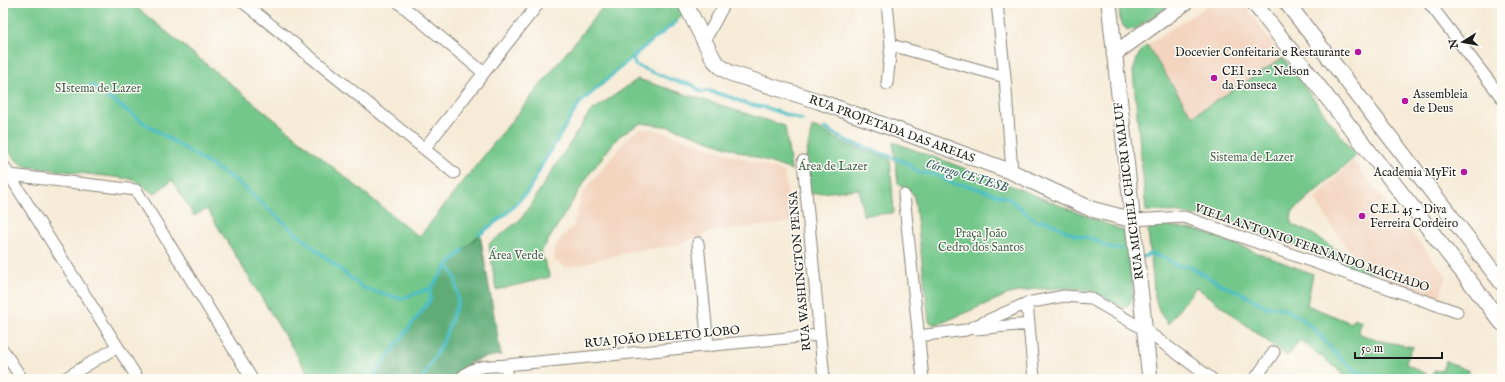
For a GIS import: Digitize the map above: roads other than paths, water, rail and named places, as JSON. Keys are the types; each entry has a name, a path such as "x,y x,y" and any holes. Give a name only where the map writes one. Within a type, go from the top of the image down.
{"street":[{"path":"244,3 454,173"},
{"path":"400,3 484,73"},
{"path":"424,149 539,3"},
{"name":"RUA PROJETADA DAS AREIAS","path":"685,3 714,60 730,73 818,101 1012,172 1091,209 1133,220"},
{"path":"704,42 725,3"},
{"path":"887,3 891,45 888,84"},
{"path":"997,3 1005,77 1012,172"},
{"name":"RUA MICHEL CHICRI MALUF","path":"1109,3 1150,379"},
{"path":"1114,54 1185,3"},
{"path":"1254,3 1502,323"},
{"path":"1287,3 1502,283"},
{"path":"1429,3 1502,98"},
{"path":"891,45 1005,77"},
{"name":"RUA WASHINGTON PENSA","path":"803,161 824,379"},
{"path":"3,165 138,379"},
{"path":"10,175 136,190 252,379"},
{"path":"904,195 923,379"},
{"name":"VIELA ANTONIO FERNANDO MACHADO","path":"1133,220 1184,218 1457,312"},
{"path":"698,244 708,346"},
{"path":"966,330 1027,303 1064,296 1090,298 1145,330 1212,379"},
{"path":"1027,303 1034,379"},
{"path":"918,336 1029,324"},
{"name":"RUA JOÃO DELETO LOBO","path":"460,379 469,370 477,367 819,335"},
{"path":"64,379 117,347"},
{"path":"3,350 22,379"},
{"path":"1255,379 1274,352"},
{"path":"506,365 508,379"}],"waterway":[{"name":"Córrego CETESB","path":"676,22 638,52 633,59 635,65 675,81 693,85 701,92 708,91 727,96 747,104 767,108 802,120"},
{"path":"480,234 507,213 529,190 543,163 579,104 638,52"},
{"path":"91,85 147,125 238,182 292,230 363,288 401,299 431,288"},
{"name":"Córrego CETESB","path":"825,128 844,140 905,162 920,173 933,174 953,184 966,185 1008,198 1037,222 1045,220 1074,235 1094,239 1107,247 1121,249"},
{"path":"371,379 430,300 431,288 448,265 463,250"},
{"name":"Córrego CETESB","path":"1143,257 1150,254 1163,257 1177,266 1188,266 1267,307 1282,308 1300,317 1315,330 1339,357 1359,373 1379,376 1384,379"},
{"path":"422,379 443,342 458,302 456,280 448,265"}],"place":[{"name":"Docevier Confeitaria e Restaurante","path":"1358,52"},
{"name":"CEI 122 - Nelson da Fonseca","path":"1214,78"},
{"name":"Assembleia de Deus","path":"1405,101"},
{"name":"Academia MyFit","path":"1464,172"},
{"name":"C.E.I. 45 - Diva Ferreira Cordeiro","path":"1362,216"}],"park label":[{"name":"SIstema de Lazer","path":"98,88"},
{"name":"Sistema de Lazer","path":"1252,157"},
{"name":"Área de Lazer","path":"833,166"},
{"name":"Praça João Cedro dos Santos","path":"981,240"},
{"name":"Área Verde","path":"516,255"}]}
